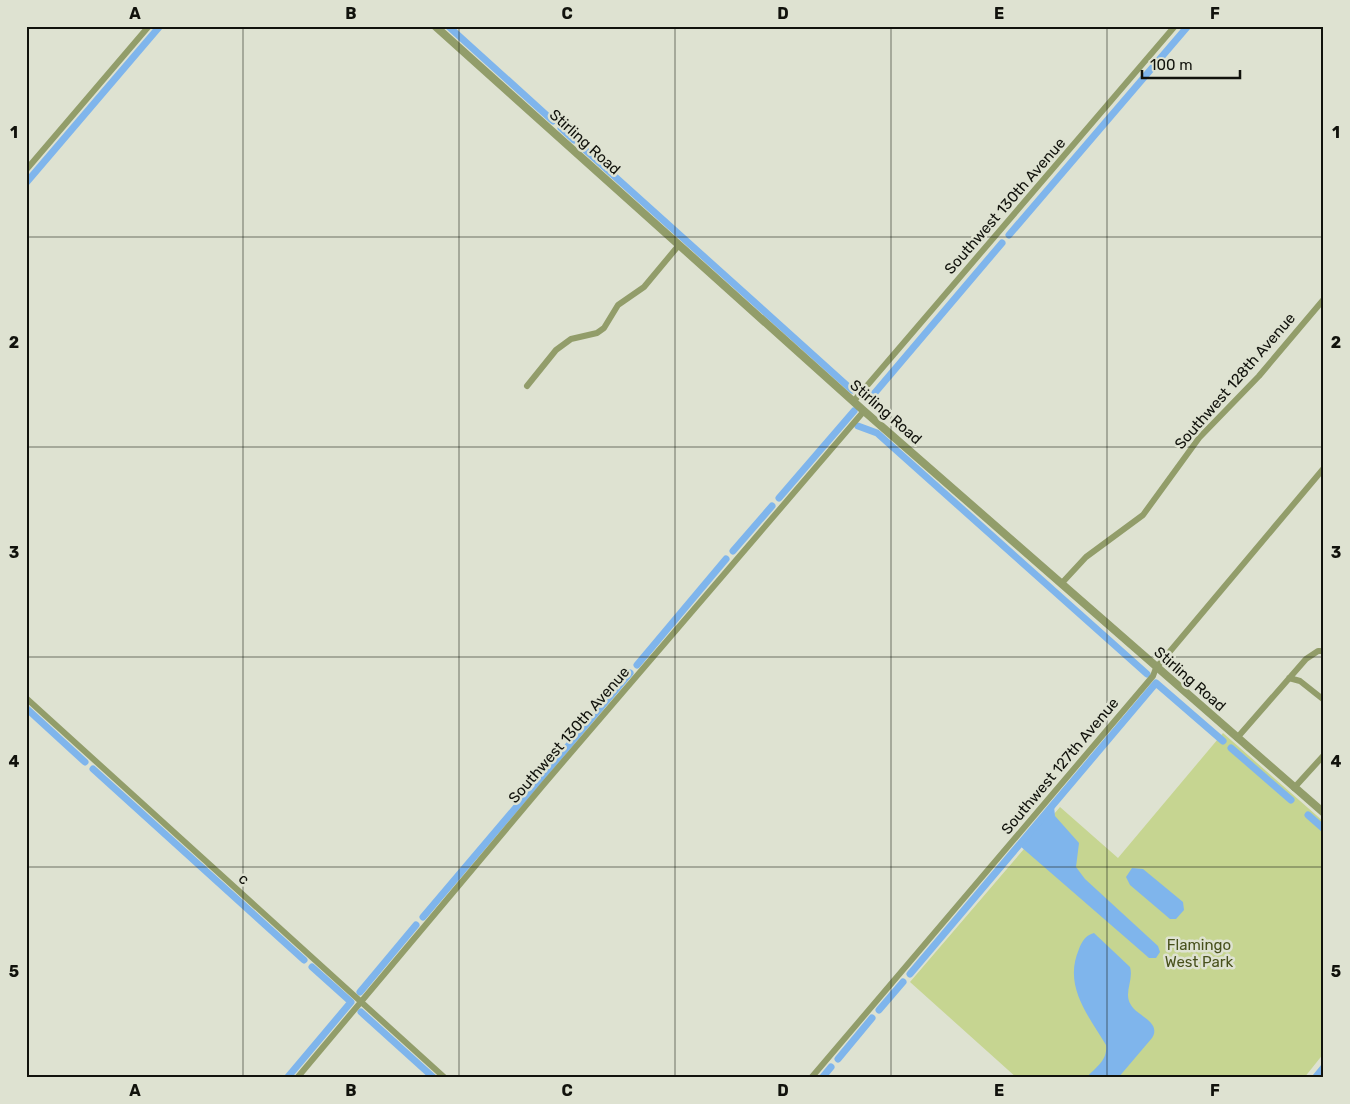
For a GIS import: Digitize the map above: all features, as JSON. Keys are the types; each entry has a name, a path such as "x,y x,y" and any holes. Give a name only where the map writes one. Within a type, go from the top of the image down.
{"street":[{"path":"26,170 149,26"},
{"name":"Stirling Road","path":"435,26 853,402 1324,813"},
{"name":"Southwest 130th Avenue","path":"853,402 1175,26"},
{"path":"527,386 556,350 570,339 597,333 604,328 618,305 644,287 679,245"},
{"name":"Southwest 128th Avenue","path":"1061,584 1086,558 1143,515 1198,438 1259,376 1324,299"},
{"name":"Southwest 130th Avenue","path":"297,1078 544,784 864,411"},
{"name":"Southwest 127th Avenue","path":"811,1078 1153,676 1156,668 1324,468"},
{"path":"1237,738 1306,659 1318,651 1324,651"},
{"path":"1289,678 1300,682 1324,700"},
{"name":"c","path":"26,698 445,1078"},
{"path":"1294,788 1324,755"}],"green space":[{"name":"Flamingo West Park","path":"1223,733 1324,822 1324,1053 1304,1078 1017,1078 910,982 1060,807 1118,858"}],"water":[{"path":"1054,806 1055,816 1079,843 1076,867 1085,879 1158,946 1160,952 1156,958 1149,958 1020,846"},
{"path":"1132,868 1143,869 1183,902 1184,910 1176,919 1170,919 1130,885 1126,877"},
{"path":"1094,933 1130,967 1129,1000 1134,1009 1148,1020 1154,1028 1152,1038 1118,1078 1086,1078 1103,1059 1106,1050 1106,1045 1080,1000 1074,975 1080,946 1087,937"}],"waterway":[{"path":"26,183 160,26"},
{"path":"448,26 553,121"},
{"path":"1009,235 1188,26"},
{"path":"561,128 574,140"},
{"path":"582,147 852,390"},
{"path":"866,399 873,395 1002,243"},
{"path":"779,498 854,411"},
{"path":"858,426 877,433 1147,674"},
{"path":"733,551 772,506"},
{"path":"637,665 726,559"},
{"path":"423,917 630,673"},
{"path":"910,974 1156,683 1223,741"},
{"path":"26,708 85,762"},
{"path":"1231,748 1291,800"},
{"path":"93,769 304,960"},
{"path":"1308,815 1324,829"},
{"path":"360,992 416,925"},
{"path":"287,1078 351,1002 312,967"},
{"path":"879,1010 903,982"},
{"path":"361,1012 434,1078"},
{"path":"838,1059 872,1018"},
{"path":"822,1078 831,1067"},
{"path":"1315,1078 1324,1067"}]}
